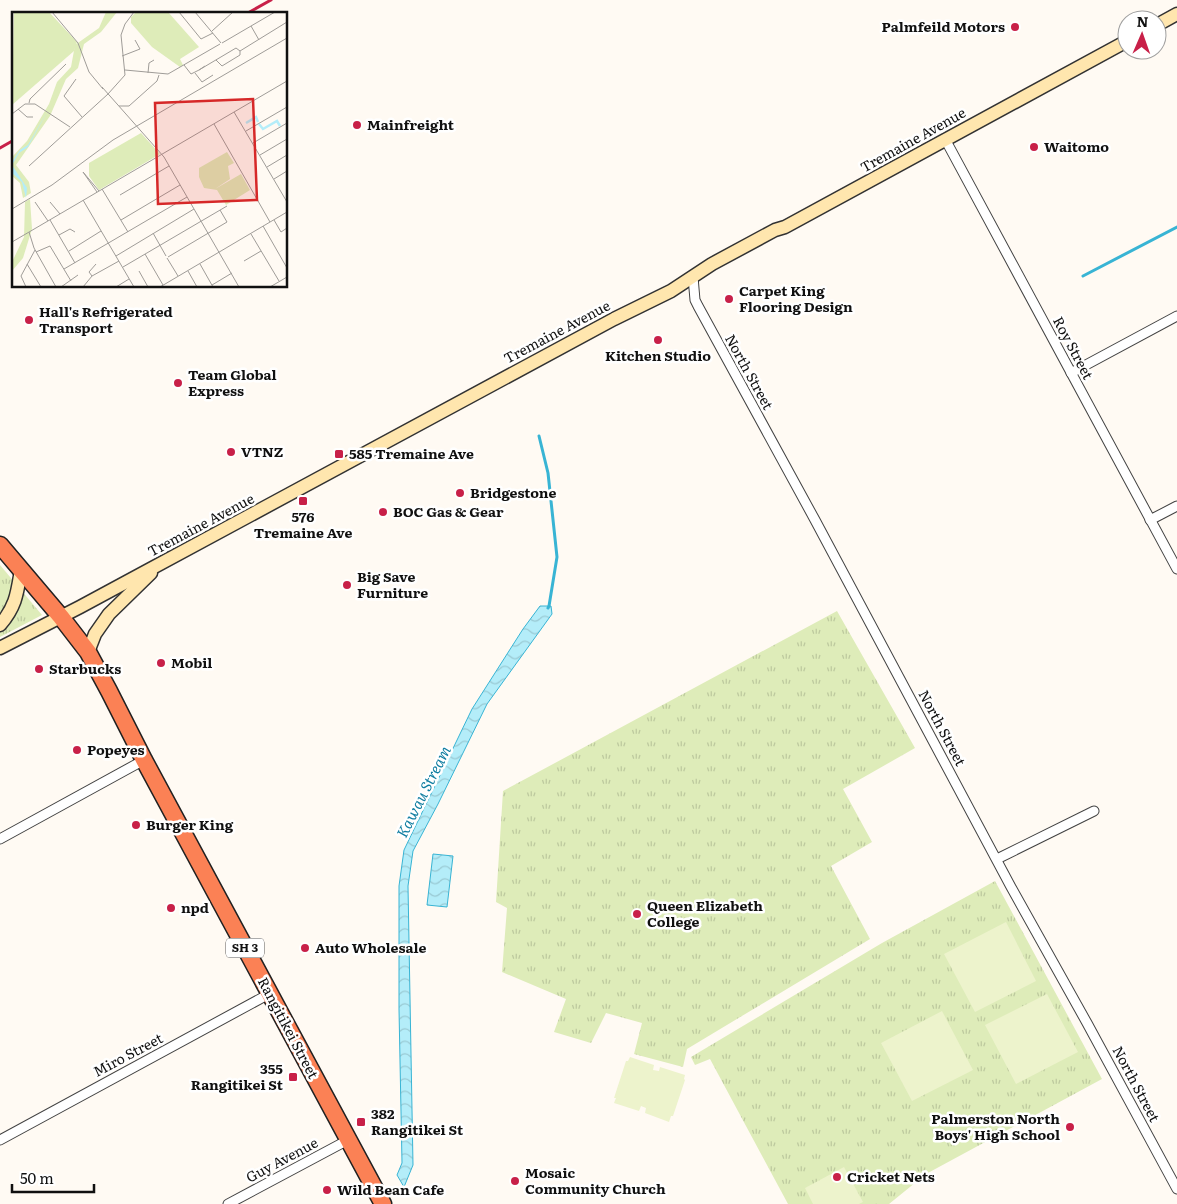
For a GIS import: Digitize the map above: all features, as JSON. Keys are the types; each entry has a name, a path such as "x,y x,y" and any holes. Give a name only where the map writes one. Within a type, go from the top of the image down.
{"highway":[{"name":"SH 3","path":"0,545 61,617"},
{"name":"Rangitikei Street","path":"61,617 88,652 269,994 383,1204"}],"main road":[{"name":"Tremaine Avenue","path":"0,648 162,563 574,340 665,294 712,264 774,230 785,226 1117,46"},
{"path":"88,652 108,614 162,563"},
{"path":"0,625 17,598 21,570"}],"street":[{"name":"Roy Street","path":"945,140 1177,569"},
{"name":"North Street","path":"693,277 695,300 698,306 1177,1190"},
{"path":"1071,372 1177,316"},
{"path":"1150,520 1177,506"},
{"path":"0,839 144,760"},
{"path":"997,859 1094,811"},
{"name":"Miro Street","path":"0,1140 269,994"},
{"name":"Guy Avenue","path":"228,1204 348,1140"}],"green space":[{"path":"0,565 42,615 0,637"},
{"path":"837,611 915,748 843,789 872,842 831,866 870,939 687,1049 683,1067 634,1054 642,1023 606,1013 591,1043 554,1032 566,999 502,972 507,908 496,902 503,791"},
{"path":"995,881 1102,1079 926,1174 889,1204 788,1204 710,1059 695,1065 691,1057 882,943"},
{"path":"1006,922 1036,981 975,1012 944,954"},
{"path":"1047,994 1078,1052 1016,1084 985,1025"},
{"path":"942,1011 973,1070 912,1101 881,1043"},
{"path":"630,1057 654,1065 653,1070 659,1071 660,1067 685,1075 673,1116 671,1116 669,1122 645,1113 646,1108 641,1106 639,1111 614,1103 626,1061"},
{"name":"Cricket Nets","path":"844,1167 863,1202 859,1204 813,1204 805,1188"}],"water":[{"path":"540,606 551,606 552,614 487,704 413,851 408,886 413,1165 404,1187 397,1175 402,1163 399,886 404,850 472,709 523,629"},
{"path":"433,854 453,856 447,907 427,905"}],"waterway":[{"path":"1083,276 1177,227"},
{"name":"Kawau Stream","path":"539,436 548,473 557,557 548,608"}],"railway":[{"path":"250,12 271,0"},
{"path":"0,148 12,141"}],"place":[{"name":"Palmfeild Motors","path":"1015,27"},
{"name":"Mainfreight","path":"357,125"},
{"name":"Waitomo","path":"1034,147"},
{"name":"Carpet King Flooring Design","path":"729,299"},
{"name":"Hall's Refrigerated Transport","path":"29,320"},
{"name":"Kitchen Studio","path":"658,340"},
{"name":"Team Global Express","path":"178,383"},
{"name":"VTNZ","path":"231,452"},
{"name":"585 Tremaine Ave","path":"339,454"},
{"name":"Bridgestone","path":"460,493"},
{"name":"576 Tremaine Ave","path":"303,501"},
{"name":"BOC Gas & Gear","path":"383,512"},
{"name":"Big Save Furniture","path":"347,585"},
{"name":"Mobil","path":"161,663"},
{"name":"Starbucks","path":"39,669"},
{"name":"Popeyes","path":"77,750"},
{"name":"Burger King","path":"136,825"},
{"name":"npd","path":"171,908"},
{"name":"Queen Elizabeth College","path":"637,914"},
{"name":"Auto Wholesale","path":"305,948"},
{"name":"355 Rangitikei St","path":"293,1077"},
{"name":"382 Rangitikei St","path":"361,1122"},
{"name":"Palmerston North Boys' High School","path":"1070,1127"},
{"name":"Cricket Nets","path":"837,1177"},
{"name":"Mosaic Community Church","path":"515,1181"},
{"name":"Wild Bean Cafe","path":"327,1190"}]}
